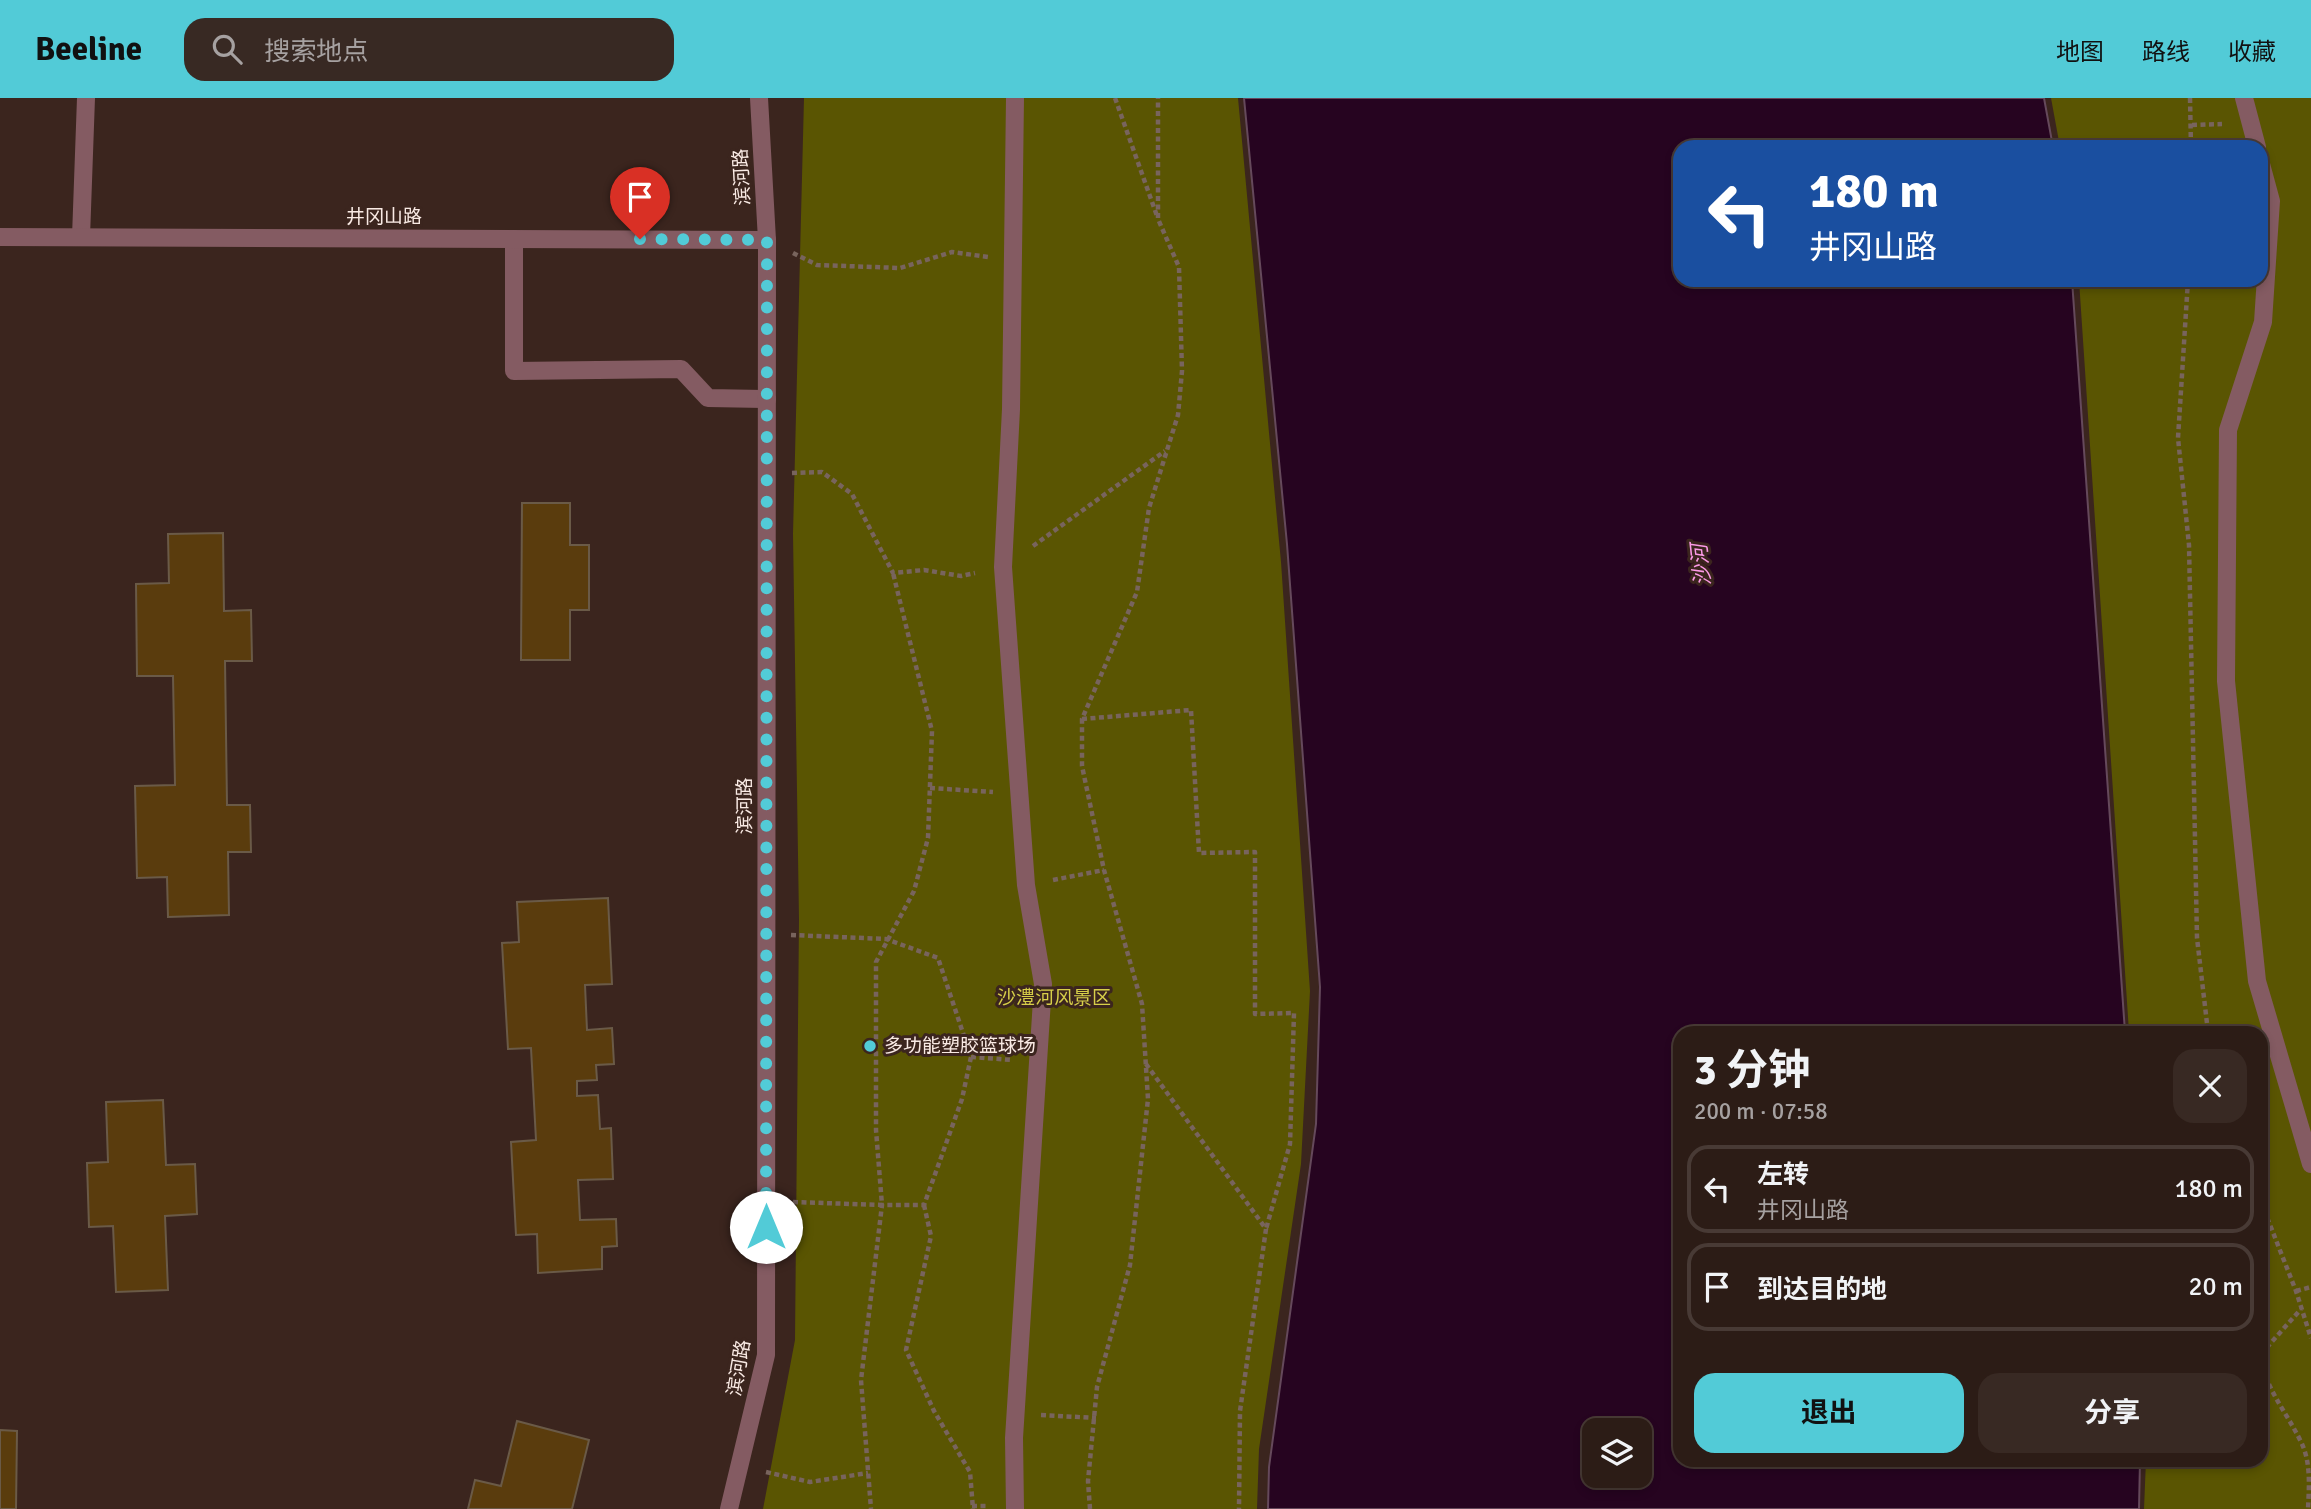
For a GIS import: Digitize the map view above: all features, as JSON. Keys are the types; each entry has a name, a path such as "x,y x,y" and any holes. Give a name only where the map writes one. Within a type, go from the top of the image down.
{"street":[{"path":"81,237 86,98"},
{"name":"滨河路","path":"729,1509 766,1354 767,240 759,98"},
{"path":"1015,1509 1015,1414 1042,984 1026,884 1003,567 1011,409 1016,98"},
{"path":"2244,98 2255,140"},
{"path":"2268,190 2271,201 2268,246"},
{"name":"井冈山路","path":"0,237 767,240"},
{"path":"514,239 514,371 681,369 708,398 767,399"},
{"path":"2265,287 2263,322 2228,430 2226,681 2257,981 2311,1164"}],"path":[{"path":"1090,1509 1088,1481 1097,1387 1130,1265 1148,1100 1142,1004 1104,870 1082,766 1082,719 1137,592 1149,508 1178,415 1182,371 1179,267 1158,219 1115,98"},
{"path":"1158,98 1158,219"},
{"path":"2190,98 2191,140"},
{"path":"767,240 817,265 900,268 952,252 1014,260"},
{"path":"2188,287 2178,438 2189,545 2197,938 2207,1026"},
{"path":"893,573 924,570 961,576 1003,567 1165,451"},
{"path":"766,474 822,472 852,494 893,573 932,731 928,838 914,891 876,962 876,1130 882,1205 861,1380 871,1509"},
{"path":"1082,719 1191,710 1199,853 1255,852 1255,1014 1294,1013 1290,1144 1266,1229 1240,1411 1240,1509"},
{"path":"930,788 1019,793"},
{"path":"1026,884 1104,870"},
{"path":"766,934 886,939 938,958 971,1057 962,1099 924,1205 930,1236 906,1350 934,1411 970,1472 973,1509"},
{"path":"971,1057 1038,1062"},
{"path":"1145,1063 1266,1229"},
{"path":"766,1201 924,1205"},
{"path":"2268,1220 2311,1338"},
{"path":"2296,1291 2311,1287"},
{"path":"2268,1346 2302,1309"},
{"path":"2268,1387 2303,1445 2310,1473 2308,1509"},
{"path":"1015,1414 1096,1418"},
{"path":"739,1466 810,1482 868,1473"}],"green space":[{"name":"沙澧河风景区","path":"804,98 1238,98 1281,562 1310,991 1301,1164 1259,1449 1257,1509 763,1509 795,1340 799,919 793,534"},
{"path":"2051,98 2311,98 2311,1509 2144,1509 2146,1467 2268,1467 2268,1026 2129,1026 2079,287 2268,287 2268,140 2059,140"}],"water":[{"name":"沙河","path":"1244,98 2044,98 2052,140 1673,140 1673,287 2072,287 2125,1026 1673,1026 1673,1467 2140,1467 2139,1509 1268,1509 1269,1467 1316,1124 1320,987 1287,544"}],"building":[{"path":"522,503 570,503 570,545 589,545 589,610 570,610 570,660 521,660"},
{"path":"223,533 224,611 251,610 252,661 225,661 227,805 250,805 251,852 228,852 229,915 168,917 167,877 137,878 135,786 175,785 173,676 137,676 136,584 169,583 168,534"},
{"path":"608,898 612,984 585,985 587,1030 612,1028 614,1064 596,1065 597,1080 577,1081 577,1096 598,1095 600,1129 611,1128 613,1179 578,1180 580,1220 616,1219 617,1246 602,1247 602,1269 538,1273 537,1234 516,1235 511,1142 536,1140 531,1048 508,1049 502,943 519,942 517,902"},
{"path":"163,1100 166,1165 195,1164 197,1214 165,1216 168,1290 116,1292 113,1226 89,1227 87,1163 108,1162 106,1102"},
{"path":"517,1421 589,1440 572,1509 468,1509 475,1480 501,1486"},
{"path":"0,1430 17,1431 16,1509 0,1509"}],"place":[{"name":"多功能塑胶篮球场","path":"870,1046"}],"route":[{"path":"640,239 767,240 766,1227"}]}
